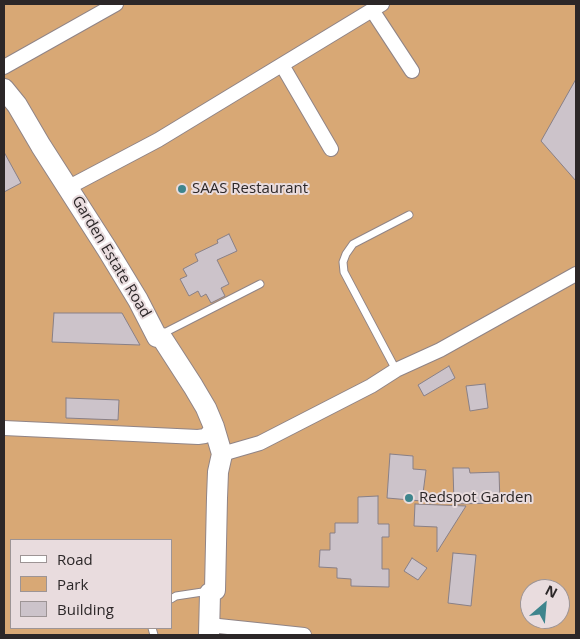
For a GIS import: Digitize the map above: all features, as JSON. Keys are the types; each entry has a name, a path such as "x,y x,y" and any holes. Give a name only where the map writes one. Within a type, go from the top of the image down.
{"street":[{"path":"4,68 116,4"},
{"path":"69,187 158,140 377,7 412,71"},
{"path":"282,65 331,149"},
{"name":"Garden Estate Road","path":"4,89 17,105 41,146 69,187 138,300 157,337 162,338 193,386 206,408 214,427 222,454 218,472 215,590 210,592 209,630"},
{"path":"222,454 260,443 371,386 396,370 440,350 576,274"},
{"path":"4,428 198,437 205,436 214,427"},
{"path":"209,630 304,635"}],"lane":[{"path":"396,370 344,272 343,262 353,244 409,215"},
{"path":"157,337 260,284"},
{"path":"172,598 176,596 215,590"}],"green space":[{"path":"4,4 576,4 576,635 4,635"}],"building":[{"path":"576,79 576,181 541,141"},
{"path":"4,152 21,183 4,192"},
{"path":"229,234 237,251 217,260 229,284 221,288 225,296 211,303 206,294 201,297 198,291 189,296 180,279 187,276 183,269 198,261 195,254 218,243 217,240"},
{"path":"54,313 122,313 140,345 52,342"},
{"path":"449,366 455,378 424,396 418,385"},
{"path":"485,384 488,408 470,411 466,386"},
{"path":"66,398 119,400 118,420 66,418"},
{"path":"390,454 413,456 413,469 426,470 422,501 387,498"},
{"path":"453,468 469,468 470,473 499,472 500,503 454,504"},
{"path":"378,496 378,524 389,524 389,537 382,537 382,569 389,569 389,587 351,586 351,579 337,578 337,568 319,567 320,550 330,550 330,533 335,533 335,523 358,523 358,497"},
{"path":"415,504 466,506 437,552 437,527 414,526"},
{"path":"453,553 476,555 471,606 448,603"},
{"path":"412,558 427,568 418,580 404,571"}],"place":[{"name":"SAAS Restaurant","path":"182,189"},
{"name":"Redspot Garden","path":"409,498"}]}
